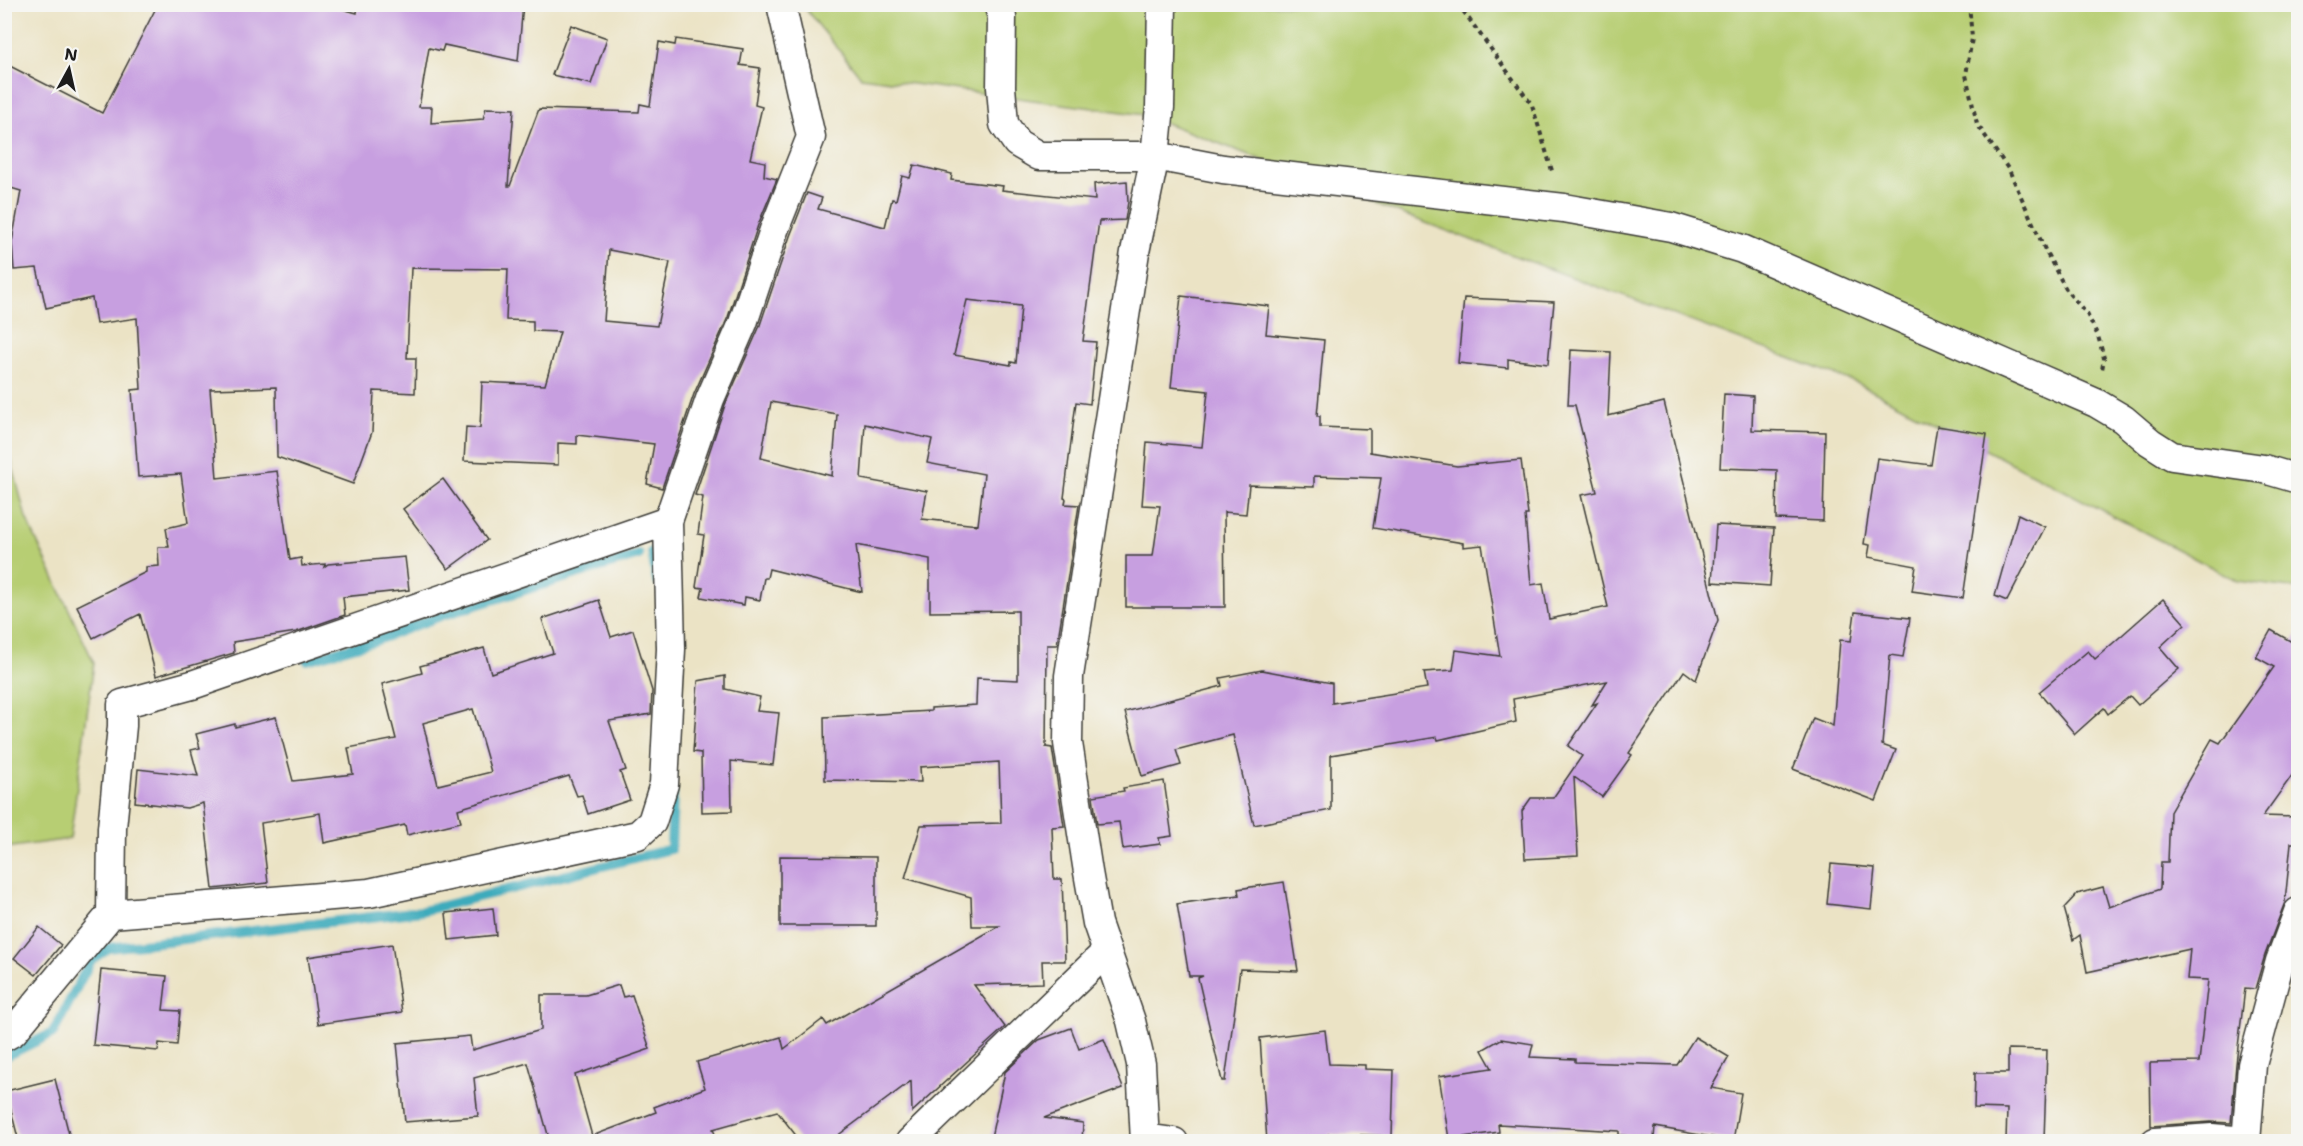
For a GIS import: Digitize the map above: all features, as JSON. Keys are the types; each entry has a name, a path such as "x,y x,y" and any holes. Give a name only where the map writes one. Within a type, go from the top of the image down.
{"street":[{"path":"111,914 369,893 638,836 652,822 664,784 671,649 668,521 710,399 743,322 774,230 811,137 781,4"},
{"path":"998,4 1002,16 1001,87 1004,124 1017,144 1039,156 1155,156 1223,169 1564,208 1671,227 1742,249 2096,403 2123,419 2150,442 2172,456 2264,469 2298,479"},
{"path":"1162,4 1160,107 1155,156 1136,252 1069,676 1068,743 1098,923 1131,1021 1141,1064 1145,1140 1174,1142"},
{"path":"4,1037 13,1032 111,914 112,828 122,704 192,685 668,521"},
{"path":"2155,1142 2204,1138 2246,1141 2252,1065 2280,961 2298,912"},
{"path":"910,1142 1106,952"}],"path":[{"path":"1458,4 1532,105 1564,208"},
{"path":"1969,4 1972,38 1966,75 1977,124 2009,170 2046,252 2067,291 2087,315 2098,336 2104,358 2096,403"}],"green space":[{"path":"802,5 2298,5 2298,589 2238,581 1857,383 1426,223 1145,115 861,77"},
{"path":"4,456 10,456 26,518 94,663 70,839 5,848"}],"building":[{"path":"158,4 324,4 357,13 358,4 403,4 426,8 427,4 523,4 518,61 444,45 442,51 429,48 419,107 432,107 431,123 483,119 486,108 514,109 508,186 510,186 539,109 639,112 640,104 650,106 659,42 675,45 676,39 743,49 740,65 760,68 755,105 762,107 750,159 765,162 764,176 777,179 758,225 728,317 694,394 662,488 647,484 654,444 577,435 577,444 558,443 558,465 464,461 466,427 480,428 482,382 545,385 560,332 533,331 533,321 506,320 508,269 411,268 407,358 416,358 415,393 374,391 372,432 353,484 277,457 276,387 210,389 217,478 277,471 290,560 301,558 302,566 325,564 324,567 328,564 405,557 409,590 343,597 345,615 296,632 233,642 234,653 156,676 140,614 93,638 77,606 146,572 146,567 159,566 158,547 169,547 166,528 188,523 181,474 138,477 132,390 141,389 137,318 96,324 92,298 46,308 37,268 14,270 12,242 21,191 4,186 4,63 102,113","holes":["609,250 670,262 657,326 604,321"]},
{"path":"571,25 607,38 591,84 552,75"},
{"path":"914,165 952,174 951,180 1003,186 1002,190 1095,200 1094,184 1127,181 1128,202 1125,220 1099,221 1083,341 1096,342 1090,404 1076,402 1064,498 1066,499 1065,504 1079,505 1057,645 1047,645 1046,747 1052,748 1064,826 1052,827 1054,879 1062,879 1065,961 1042,961 1043,983 974,985 1005,1027 912,1112 911,1081 829,1142 801,1142 777,1111 713,1129 718,1142 550,1142 528,1063 474,1078 478,1116 405,1122 397,1043 470,1036 472,1050 541,1030 541,995 586,995 619,985 623,997 632,995 650,1049 575,1075 592,1136 656,1112 654,1107 705,1088 697,1062 781,1037 784,1049 823,1019 827,1025 999,926 972,926 971,897 905,878 921,825 1001,823 999,762 920,767 921,782 825,780 824,717 931,711 931,708 976,705 977,678 1018,680 1018,611 930,612 930,559 856,545 862,592 769,569 767,578 764,578 760,600 745,597 744,605 701,597 703,588 696,587 704,535 698,534 703,497 695,495 725,405 759,328 807,193 822,198 818,209 885,227 892,199 896,200 902,176 910,178","holes":["967,300 1021,306 1016,363 1011,362 1011,365 954,355","771,402 837,414 832,476 761,458","865,424 932,439 927,463 984,474 978,525 922,519 927,491 861,479"]},
{"path":"1181,296 1269,306 1266,334 1324,340 1317,416 1320,416 1320,427 1370,429 1370,452 1457,466 1521,460 1528,515 1525,515 1531,585 1543,583 1549,619 1608,607 1581,495 1597,492 1575,405 1568,405 1571,350 1611,352 1608,416 1664,402 1718,620 1696,680 1684,671 1629,753 1632,755 1602,797 1574,777 1578,856 1525,859 1522,811 1531,798 1553,798 1582,756 1568,746 1597,703 1592,705 1607,681 1513,699 1516,722 1438,740 1437,737 1331,755 1331,810 1254,825 1233,735 1176,750 1181,765 1142,776 1125,712 1222,686 1220,678 1262,670 1332,683 1332,703 1427,688 1424,672 1453,670 1456,650 1500,656 1482,545 1463,547 1463,543 1373,528 1381,478 1314,476 1314,487 1249,485 1246,514 1224,512 1225,607 1126,607 1126,556 1153,556 1160,506 1142,505 1147,442 1202,447 1208,391 1171,387"},
{"path":"1464,298 1554,302 1548,364 1508,359 1508,368 1458,363"},
{"path":"1724,394 1753,396 1752,430 1825,432 1823,521 1776,519 1777,470 1720,468"},
{"path":"1937,426 1987,434 1963,598 1912,591 1916,566 1868,557 1870,545 1864,544 1877,458 1931,465"},
{"path":"443,479 487,540 448,569 403,509"},
{"path":"2018,514 2045,527 2007,601 1995,596"},
{"path":"1716,525 1774,528 1770,586 1712,582"},
{"path":"2163,599 2185,624 2160,647 2179,669 2138,705 2130,696 2108,714 2104,708 2075,734 2039,692 2088,651 2095,659"},
{"path":"599,600 611,637 633,630 652,691 651,714 609,721 626,770 620,772 630,800 588,814 582,795 577,796 569,776 458,809 461,822 407,835 405,825 324,843 320,813 261,823 268,883 213,889 203,803 187,808 135,802 138,769 198,776 191,750 200,748 196,734 276,717 293,781 353,774 348,748 396,739 382,684 422,673 420,666 484,648 491,673 553,653 542,619","holes":["473,709 491,772 438,785 423,723"]},
{"path":"1855,612 1910,618 1903,657 1890,655 1882,745 1896,750 1876,801 1793,769 1813,718 1833,726 1840,640 1851,641"},
{"path":"2271,630 2292,642 2298,634 2298,767 2263,816 2298,817 2298,843 2291,843 2285,902 2255,989 2245,988 2231,1123 2151,1126 2150,1063 2199,1062 2208,980 2187,979 2190,949 2087,972 2080,935 2073,940 2064,908 2077,894 2103,887 2109,907 2160,889 2161,862 2168,862 2170,812 2212,739 2220,743 2274,667 2256,657"},
{"path":"725,676 725,689 760,697 757,711 779,713 773,765 731,761 732,811 702,812 701,753 693,752 698,681"},
{"path":"1164,781 1172,836 1159,838 1160,844 1123,849 1119,822 1097,824 1093,796"},
{"path":"780,856 876,857 876,926 780,926"},
{"path":"1831,864 1875,868 1871,909 1827,904"},
{"path":"1284,882 1298,971 1240,969 1225,1081 1222,1081 1198,978 1203,976 1189,976 1177,904 1239,895 1238,889"},
{"path":"493,908 496,935 449,940 446,913"},
{"path":"39,927 61,945 36,975 14,958"},
{"path":"392,944 402,1012 318,1024 308,957"},
{"path":"101,970 167,976 163,1010 180,1011 177,1045 159,1043 158,1051 93,1045"},
{"path":"1071,1028 1079,1049 1104,1039 1123,1088 1044,1118 1083,1123 1082,1142 990,1142 1005,1072 1039,1040"},
{"path":"1325,1030 1329,1064 1365,1065 1365,1069 1394,1070 1392,1136 1329,1134 1330,1139 1267,1142 1260,1038"},
{"path":"1695,1037 1729,1057 1711,1088 1741,1093 1733,1141 1655,1127 1654,1138 1619,1135 1619,1131 1498,1124 1499,1132 1449,1139 1439,1076 1492,1068 1482,1050 1501,1039 1533,1044 1530,1057 1575,1059 1575,1062 1677,1065"},
{"path":"2008,1049 2047,1050 2044,1140 2006,1140 2007,1109 1974,1108 1975,1073 2008,1073"},
{"path":"55,1079 71,1142 19,1142 6,1091"}],"waterway":[{"path":"652,552 657,581"},
{"path":"307,660 374,641 440,616 639,555"},
{"path":"4,1057 53,1033 91,960 108,948 422,911 671,849 673,793"}]}
